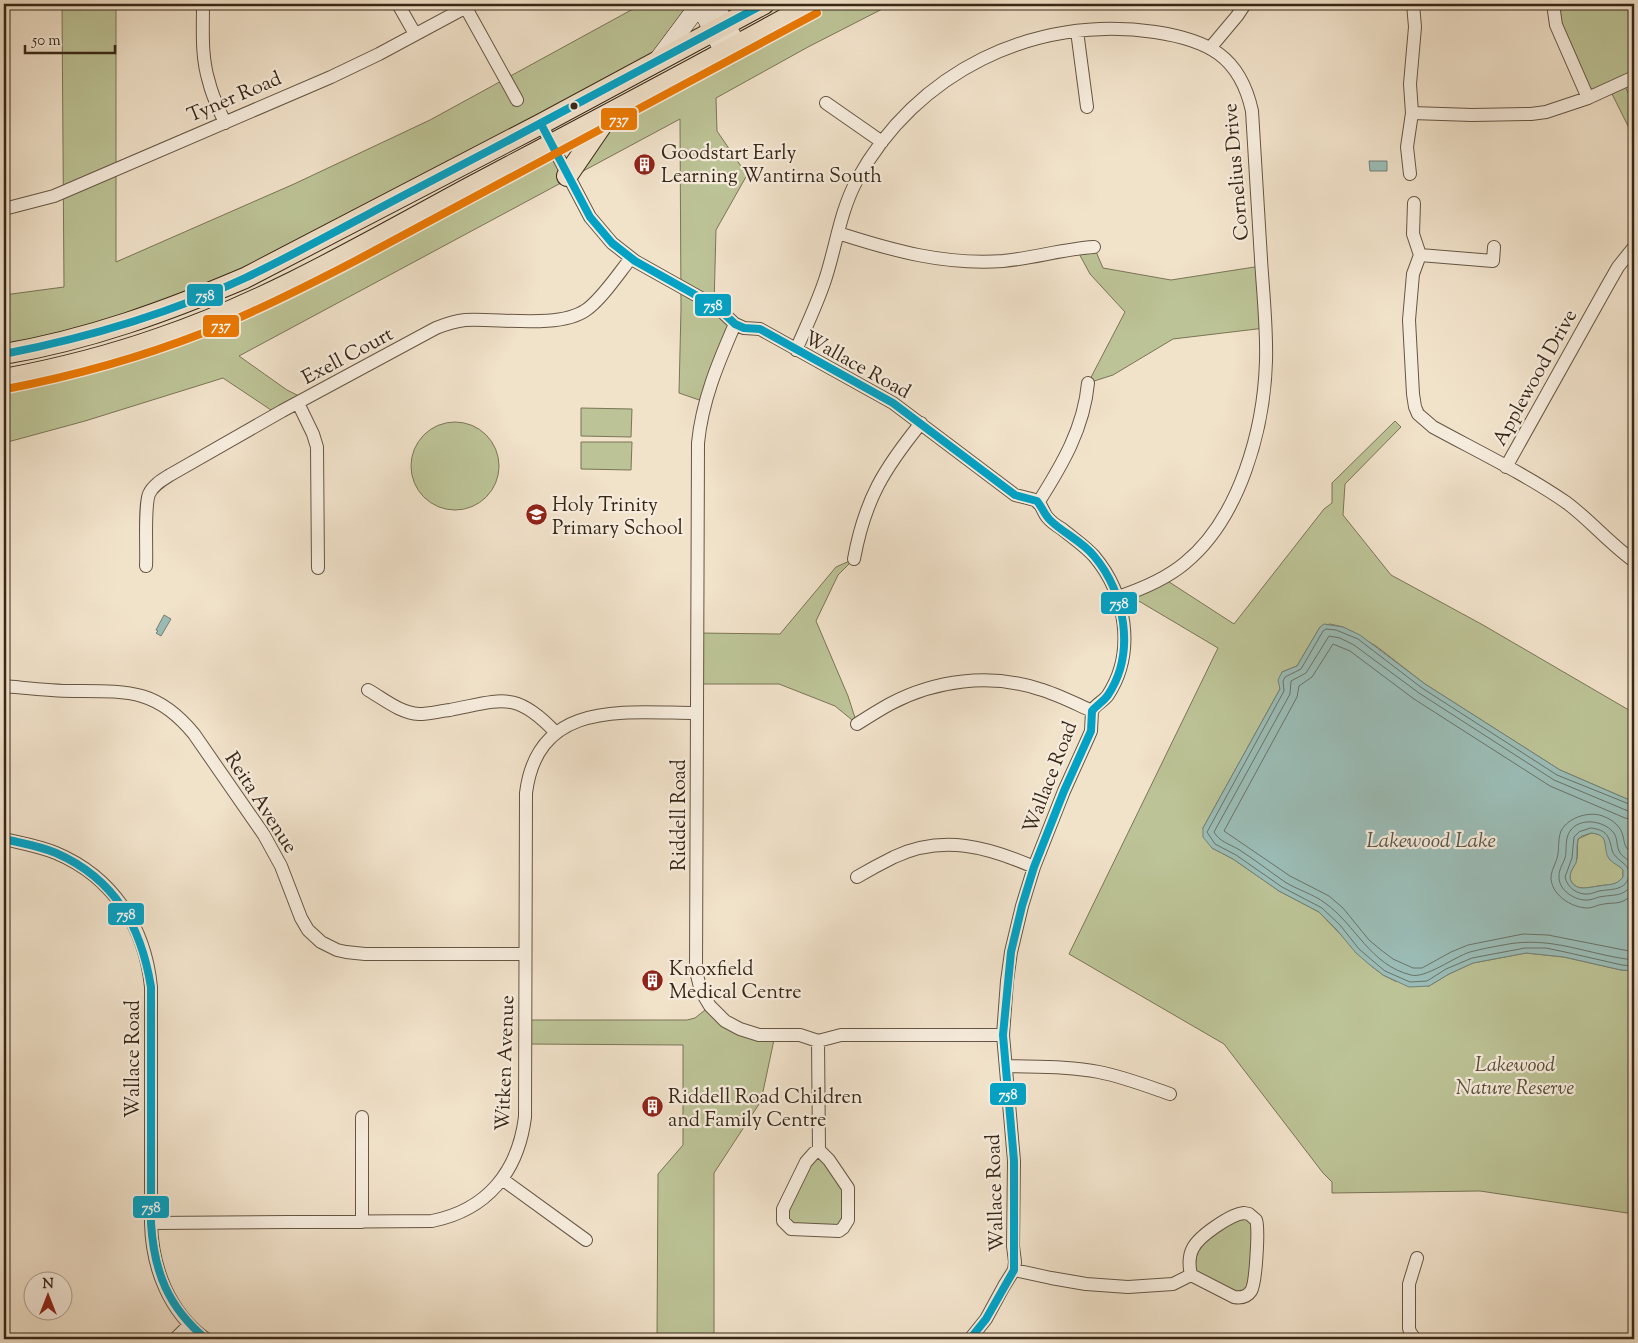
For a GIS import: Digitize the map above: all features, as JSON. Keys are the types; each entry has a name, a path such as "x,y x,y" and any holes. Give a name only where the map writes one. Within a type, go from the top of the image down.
{"main road":[{"path":"656,62 704,4 730,49"},
{"path":"4,379 54,369 114,352 161,338 220,315 329,263 609,115 812,4"},
{"path":"4,354 53,344 126,324 246,278 656,62 719,28 754,6"},
{"path":"567,176 609,115"}],"street":[{"path":"203,4 203,45 206,69 213,94 225,123"},
{"path":"398,4 415,34"},
{"path":"1211,47 1238,16 1245,4"},
{"path":"1410,174 1407,147 1412,114 1410,84 1415,27 1413,4"},
{"path":"1553,4 1556,25 1588,98"},
{"path":"469,6 517,100"},
{"name":"Tyner Road","path":"4,209 54,196 331,77 469,6"},
{"name":"Cornelius Drive","path":"796,350 825,281 845,207 857,180 882,142 914,107 938,86 990,54 1048,35 1108,28 1146,31 1191,40 1211,47 1231,64 1248,95 1252,112 1266,341 1265,377 1260,415 1252,450 1242,477 1230,504 1214,531 1196,554 1173,572 1149,585 1118,597"},
{"path":"1077,31 1087,107"},
{"path":"1412,114 1531,114 1546,112 1588,98 1634,77"},
{"path":"826,103 882,142"},
{"path":"540,124 594,223 612,243 631,258 717,307 735,324"},
{"path":"1414,203 1412,234 1420,255 1413,274 1409,320 1413,394 1416,410 1425,421 1434,427 1506,466"},
{"path":"838,233 898,252 949,260 1004,261 1023,259 1068,249 1094,247"},
{"path":"1493,261 1494,247"},
{"name":"Applewood Drive","path":"1634,247 1609,281 1506,466 1584,516 1610,543 1634,561"},
{"path":"1420,255 1493,261 1505,266"},
{"name":"Exell Court","path":"146,566 149,494 156,485 170,475 436,328 467,320 544,321 565,318 581,313 592,305 631,258"},
{"name":"Wallace Road","path":"735,324 744,328 760,329 893,403 1015,494 1038,502 1051,521 1093,556 1109,578 1118,597 1123,619 1124,635 1120,662 1108,694 1092,711 1091,731 1064,791 1034,867 1011,952 1006,981 1003,1036 1014,1162 1013,1246 1015,1262 1014,1270 986,1319 970,1339"},
{"name":"Riddell Road","path":"735,324 710,384 698,443 696,971 701,991 710,1006 720,1016 740,1029 759,1035 800,1036 818,1041 834,1035 1003,1036"},
{"path":"1038,502 1062,465 1074,438 1084,412 1088,383"},
{"path":"298,403 314,434 317,446 318,568"},
{"path":"854,559 862,525 874,492 892,460 921,423"},
{"path":"857,724 890,704 922,690 952,683 972,681 999,681 1026,685 1050,692 1092,711"},
{"name":"Reita Avenue","path":"4,686 51,690 125,692 153,699 165,705 194,734 253,817 281,866 304,924 314,936 329,946 346,952 365,954 525,954"},
{"path":"368,690 401,710 419,714 499,701 513,702 536,713 556,733"},
{"name":"Witken Avenue","path":"151,1223 416,1223 446,1218 471,1207 494,1189 502,1179 518,1150 525,1117 528,783 534,763 546,743 556,733 576,722 597,715 697,713"},
{"name":"Wallace Road","path":"4,840 55,853 69,859 92,875 112,892 133,924 142,943 148,964 151,987 151,1223 154,1255 162,1283 174,1304 189,1325 206,1339"},
{"path":"857,877 903,853 943,845 965,845 990,850 1034,867"},
{"path":"818,1041 819,1150 829,1160 848,1188 849,1207 846,1224 839,1231 791,1229 783,1221 784,1209 806,1162 819,1150"},
{"path":"1006,1066 1092,1071 1118,1076 1170,1094"},
{"path":"362,1117 362,1222"},
{"path":"502,1179 586,1240"},
{"path":"1244,1213 1253,1216 1257,1223 1257,1239 1254,1281 1248,1294 1240,1298 1234,1297 1191,1275 1190,1255 1200,1239 1236,1215 1244,1213"},
{"path":"1415,1339 1409,1328 1409,1284 1417,1258"},
{"path":"1014,1270 1086,1284 1128,1287 1173,1284 1191,1275"},
{"path":"175,1339 189,1325"}],"green space":[{"path":"62,4 116,4 116,262 294,184 430,120 633,9 650,4 699,4 656,62 270,266 4,354 4,295 64,287"},
{"path":"812,4 892,4 808,47 716,98 717,131 747,175 716,230 714,305 732,322 705,402 679,393 681,309 680,119 239,356 287,390 305,399 277,414 223,378 85,421 4,443 4,379 161,338 551,145 567,175 609,115"},
{"path":"1553,4 1634,4 1634,77 1623,82 1634,105 1634,138 1609,88 1588,98"},
{"path":"1094,247 1103,268 1171,280 1261,266 1265,328 1173,339 1113,375 1088,383 1125,312 1090,274 1076,248"},
{"path":"581,408 632,409 631,437 581,436"},
{"name":"Lakewood Nature Reserve","path":"1395,421 1401,427 1345,484 1343,515 1391,575 1483,625 1634,713 1634,802 1560,770 1425,684 1376,646 1343,627 1330,624 1320,627 1297,666 1282,672 1280,689 1203,828 1212,848 1233,859 1279,891 1319,912 1370,965 1395,981 1429,986 1473,963 1526,953 1564,957 1621,970 1634,971 1634,1214 1480,1191 1332,1193 1332,1182 1323,1173 1224,1044 1069,954 1218,648 1127,594 1163,578 1234,624 1324,509 1332,503 1332,483"},
{"path":"455,422 472,425 486,435 496,449 499,466 496,483 486,497 472,507 455,510 438,507 424,497 414,483 411,466 414,449 424,435 438,425"},
{"path":"581,442 632,442 631,470 581,469"},
{"path":"854,559 838,575 816,621 848,696 857,724 835,706 779,684 697,684 697,633 780,634 836,567"},
{"path":"1591,833 1603,838 1609,855 1623,870 1623,877 1618,882 1612,884 1580,888 1576,887 1571,881 1571,873 1577,859 1578,839"},
{"path":"710,1006 720,1016 775,1035 761,1101 714,1173 714,1339 657,1339 658,1174 683,1145 683,1045 526,1044 525,1020 687,1020 695,1018"},
{"path":"814,1153 845,1182 846,1224 791,1229 783,1209"},
{"path":"1236,1215 1253,1216 1254,1281 1244,1297 1190,1269 1190,1256"}],"water":[{"path":"1369,161 1387,161 1387,171 1370,171"},
{"path":"164,615 171,619 161,636 156,633 158,631 156,630"},
{"name":"Lakewood Lake","path":"1324,624 1343,627 1360,635 1425,684 1560,770 1634,802 1634,971 1621,970 1564,957 1526,953 1473,963 1429,986 1409,987 1383,975 1370,965 1356,953 1319,912 1279,891 1233,859 1212,848 1203,837 1203,828 1280,689 1278,680 1282,672 1297,666 1320,627","holes":["1591,833 1597,834 1604,840 1607,856 1623,870 1623,877 1618,882 1612,884 1587,888 1576,887 1571,881 1570,876 1576,863 1578,839"]}],"transit line":[{"name":"758","path":"4,354 66,340 157,314 245,278 309,246 764,4"},
{"name":"737","path":"6,389 81,372 130,358 203,333 262,308 357,260 817,13"},
{"name":"758","path":"541,124 590,217 612,243 635,261 717,307 735,324 744,328 760,329 893,403 1015,495 1037,501 1050,520 1094,556 1105,571 1113,587 1123,624 1122,661 1117,678 1108,695 1092,711 1091,731 1064,791 1034,867 1011,952 1003,1035 1014,1161 1014,1270 986,1319 970,1339"},
{"name":"758","path":"4,839 56,853 94,876 122,907 140,944 151,987 151,1223 153,1241 165,1287 182,1314 206,1339"}],"place":[{"name":"Goodstart Early Learning Wantirna South","path":"645,164"},
{"name":"Holy Trinity Primary School","path":"536,515"},
{"name":"Knoxfield Medical Centre","path":"653,980"},
{"name":"Riddell Road Children and Family Centre","path":"652,1107"}]}
